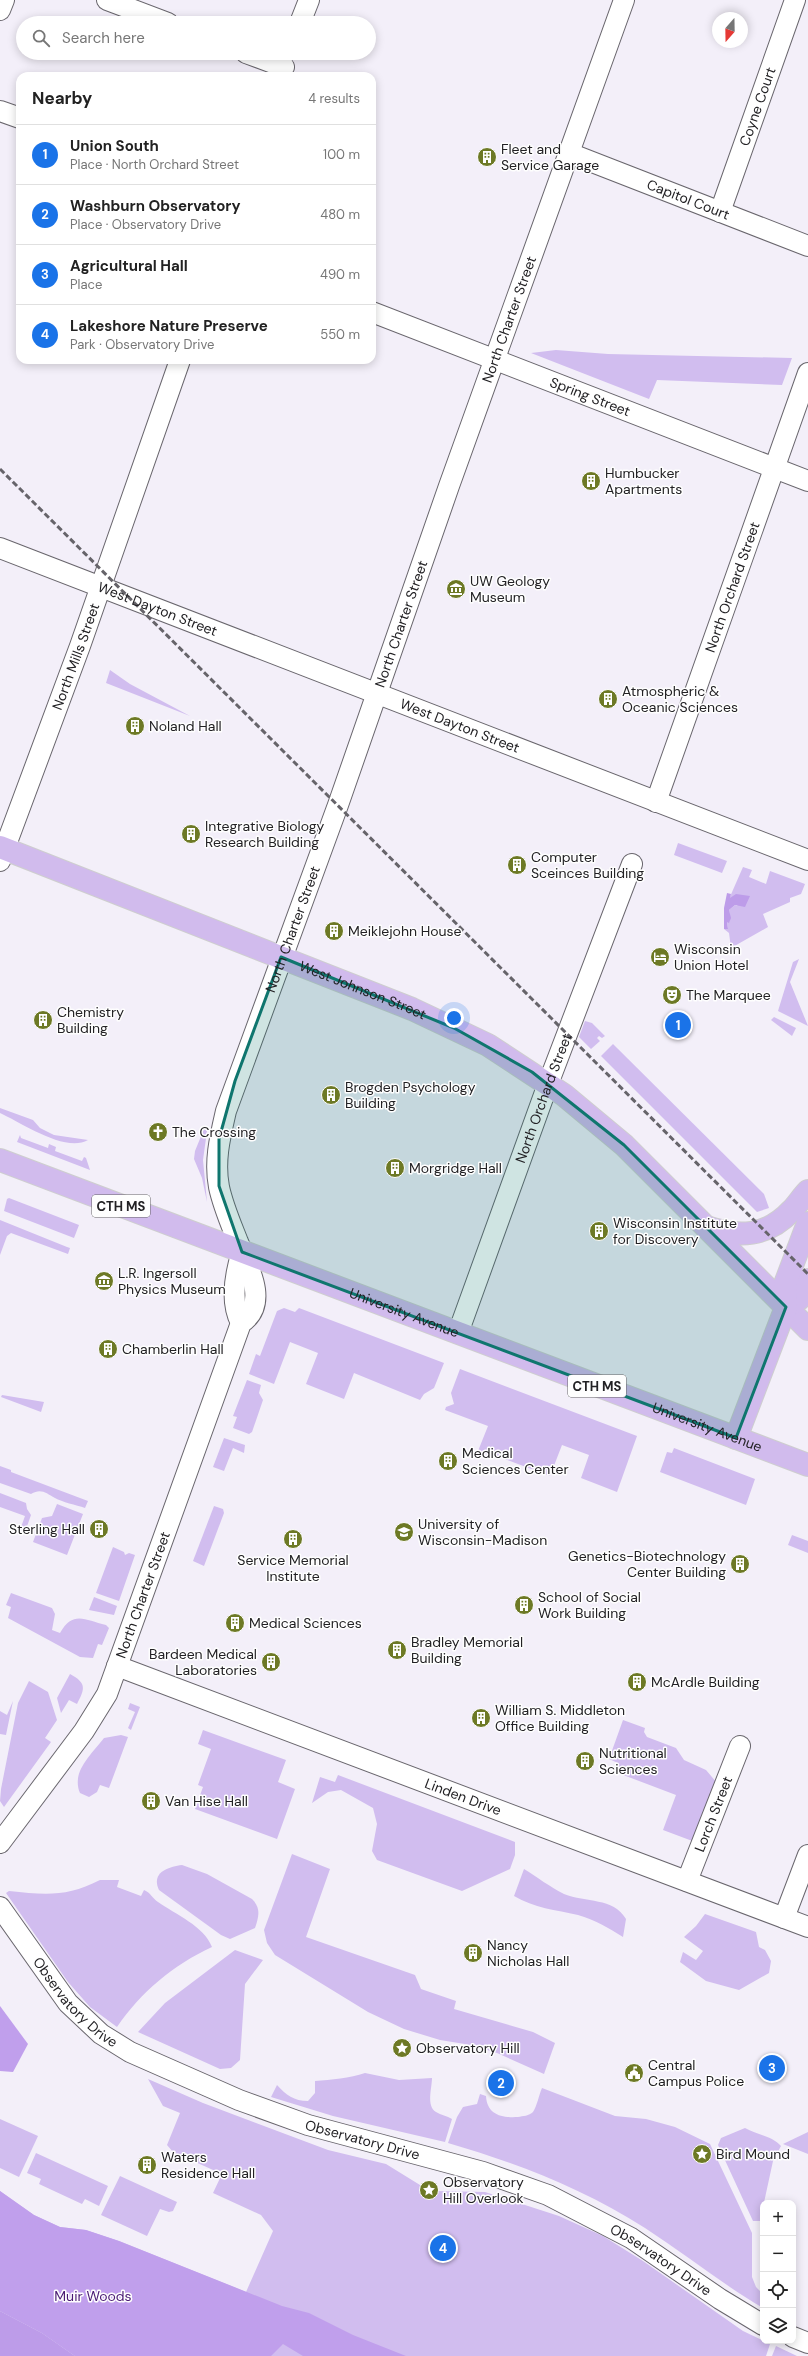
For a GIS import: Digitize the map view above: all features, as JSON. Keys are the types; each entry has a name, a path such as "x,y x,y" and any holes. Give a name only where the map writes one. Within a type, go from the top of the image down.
{"main road":[{"name":"West Johnson Street","path":"1,852 281,957 454,1028 493,1049 548,1084 592,1117 624,1145 808,1329"},
{"name":"University Avenue","path":"0,1160 808,1465"},
{"path":"705,1227 724,1233 742,1235 774,1226 787,1216 808,1191"},
{"path":"736,1438 786,1307 784,1284 808,1223"},
{"path":"786,1307 799,1299 808,1280"}],"street":[{"path":"0,10 4,0"},
{"path":"107,0 149,16"},
{"path":"303,16 309,0"},
{"name":"North Charter Street","path":"0,1843 98,1711 107,1694 241,1323 249,1315 255,1296 253,1276 227,1216 219,1186 217,1156 219,1139 236,1081 624,0"},
{"name":"Coyne Court","path":"720,212 795,0"},
{"path":"268,60 284,65"},
{"path":"0,111 16,117"},
{"name":"Capitol Court","path":"569,153 808,246"},
{"name":"Spring Street","path":"376,314 808,481"},
{"name":"North Mills Street","path":"1,852 101,588 179,364"},
{"name":"North Orchard Street","path":"656,802 808,373"},
{"name":"West Dayton Street","path":"0,548 808,860"},
{"name":"North Orchard Street","path":"458,1333 548,1084 632,864"},
{"name":"Linden Drive","path":"117,1666 808,1927"},
{"name":"Lorch Street","path":"687,1882 740,1746"},
{"path":"784,1918 808,1855"},
{"name":"Observatory Drive","path":"0,1907 68,2003 101,2034 130,2052 222,2093 308,2125 483,2172 548,2195 631,2238 720,2299 760,2322"},
{"path":"796,2338 808,2343"}],"highlighted area":[{"path":"281,957 454,1028 532,1072 624,1145 786,1307 736,1438 242,1252 219,1186 219,1139 235,1081"}],"green space":[{"path":"556,350 608,354 792,358 782,385 657,380 649,399 531,353"},
{"path":"110,670 130,684 190,716 106,683"},
{"path":"678,843 727,861 722,873 674,855"},
{"path":"743,867 752,870 749,877 766,884 770,871 805,884 801,894 790,898 790,902 763,914 768,927 731,948 729,933 724,929 728,929 727,922 730,921 729,910 735,905 738,906 729,899"},
{"path":"799,959 790,982 808,1026 778,1011 793,962"},
{"path":"774,1017 796,1028 792,1036 771,1020"},
{"path":"585,1021 592,1023 605,1036 602,1038 599,1036 597,1038 600,1041 591,1049 579,1037"},
{"path":"613,1044 764,1194 769,1208 757,1212 601,1056"},
{"path":"0,1108 33,1120 40,1128 54,1135 88,1140 79,1143 68,1143 56,1140 0,1113"},
{"path":"204,1129 207,1131 203,1160 207,1202 202,1178 194,1159 195,1151"},
{"path":"20,1135 21,1138 48,1148 49,1144 56,1147 55,1151 82,1161 84,1157 86,1158 90,1170 17,1142"},
{"path":"9,1198 79,1225 74,1238 4,1211 7,1199"},
{"path":"0,1220 70,1248 68,1254 11,1233 7,1236 0,1255"},
{"path":"284,1308 295,1312 299,1308 444,1363 434,1388 424,1394 420,1400 354,1373 344,1399 306,1384 318,1353 290,1342 274,1384 249,1374 256,1354 260,1356 277,1311"},
{"path":"460,1369 637,1436 617,1492 581,1478 589,1455 562,1445 550,1476 497,1456 496,1458 478,1451 488,1426 445,1410 446,1407 454,1404 451,1393"},
{"path":"247,1380 261,1385 259,1393 263,1400 252,1432 249,1434 233,1428 237,1417 233,1416"},
{"path":"2,1395 44,1402 41,1412 1,1397"},
{"path":"224,1438 245,1445 244,1453 233,1448 224,1471 213,1467"},
{"path":"674,1448 755,1479 746,1505 660,1472 667,1452 672,1453"},
{"path":"0,1466 11,1470 11,1472 88,1501 85,1508 61,1501 41,1491 31,1494 0,1483"},
{"path":"0,1493 26,1503 27,1509 31,1515 25,1532 20,1530 25,1516 0,1507"},
{"path":"57,1504 83,1514 67,1555 33,1542 42,1518 52,1516"},
{"path":"214,1506 223,1509 224,1513 204,1566 193,1561"},
{"path":"792,1535 808,1541 808,1553 788,1545"},
{"path":"113,1547 124,1552 125,1555 129,1553 135,1555 119,1601 96,1593"},
{"path":"11,1593 52,1608 55,1614 52,1630 60,1633 70,1621 80,1618 106,1625 109,1628 102,1645 98,1644 93,1658 80,1657 8,1618 11,1607 6,1605"},
{"path":"94,1597 117,1606 114,1615 89,1610"},
{"path":"70,1674 82,1683 83,1690 77,1704 69,1700 61,1713 57,1698"},
{"path":"29,1681 48,1692 57,1720 45,1738 51,1742 4,1807 0,1801 1,1789 18,1703"},
{"path":"13,1701 6,1735 0,1734 0,1711 7,1715"},
{"path":"130,1703 140,1707 131,1730 128,1728 135,1712 128,1709"},
{"path":"623,1720 645,1728 644,1732 647,1737 676,1748 684,1760 706,1770 717,1783 695,1842 663,1830 676,1795 618,1773 618,1763 609,1759"},
{"path":"203,1730 286,1760 278,1782 295,1789 277,1839 195,1809 203,1787 198,1785 211,1749 198,1744"},
{"path":"121,1735 128,1737 109,1788 100,1785 97,1792 89,1797 80,1793 78,1778 80,1771 88,1757 104,1738"},
{"path":"338,1775 515,1842 515,1855 510,1869 462,1891 377,1860 372,1851 377,1824 373,1808 341,1790 328,1792 312,1803 320,1777 335,1782"},
{"path":"292,1854 330,1869 306,1937 415,1975 421,1989 456,2001 454,2009 533,2032 555,2043 544,2074 497,2053 471,2045 440,2040 404,2029 368,2012 275,1955 267,1943 264,1930"},
{"path":"182,1865 207,1874 252,1899 258,1909 255,1928 230,1939 221,1935 159,1890 157,1879 159,1875 166,1869"},
{"path":"524,1869 564,1894 614,1907 621,1912 626,1919 623,1937 602,1924 584,1917 537,1906 514,1896"},
{"path":"100,1880 119,1880 117,1887 141,1896 144,1890 146,1891 158,1902 196,1927 203,1933 212,1947 184,1962 147,1991 126,2014 117,2027 90,2007 68,1982 6,1893 9,1891 45,1894 66,1892 88,1886"},
{"path":"705,1914 756,1932 759,1947 765,1950 771,1961 769,1973 739,1990 706,1981 680,1962 683,1952 696,1960 703,1951 684,1937 696,1926"},
{"path":"235,1950 263,1960 245,1984 240,2060 231,2068 220,2069 138,2032 165,2003"},
{"path":"0,2006 28,2044 13,2072 0,2071"},
{"path":"365,2073 399,2080 432,2078 430,2096 431,2106 436,2112 452,2119 445,2142 333,2116 271,2097 277,2085 291,2097 308,2101 315,2093 315,2081"},
{"path":"148,2079 203,2103 328,2150 386,2164 420,2185 437,2191 485,2192 559,2216 603,2236 643,2261 743,2331 760,2339 760,2344 770,2344 766,2356 75,2356 42,2333 0,2311 0,2191 34,2215 60,2227 86,2230 119,2241 246,2292 273,2231 261,2215 213,2193 222,2174 173,2152 167,2145 180,2113 163,2106"},
{"path":"542,2088 615,2116 646,2119 675,2127 710,2144 752,2233 752,2277 756,2287 760,2291 760,2306 645,2228 598,2201 525,2168 448,2143 457,2117 463,2107 477,2104 480,2094 486,2096 489,2107 492,2111 501,2116 518,2117 528,2115 533,2112"},
{"path":"0,2119 38,2136 19,2177 0,2168"},
{"path":"745,2128 773,2140 781,2146 773,2161 765,2200 760,2200 760,2221 753,2221 718,2145 721,2138"},
{"path":"808,2132 808,2154 783,2144"},
{"path":"36,2153 108,2186 99,2206 85,2199 82,2204 39,2184 41,2179 27,2173"},
{"path":"120,2176 177,2202 173,2211 169,2212 160,2209 147,2236 101,2215"},
{"name":"Muir Woods","path":"0,2191 34,2215 60,2227 86,2230 119,2241 282,2306 309,2313 353,2335 406,2356 303,2356 283,2344 271,2356 75,2356 42,2333 0,2311"},
{"path":"776,2346 797,2356 772,2356"}],"shaded area":[{"path":"727,893 731,894 730,898 736,894 750,896 745,907 735,905 729,910 731,918 729,923 727,922 728,929 724,929 724,908"},
{"path":"0,2311 42,2333 75,2356 0,2356"}],"railway":[{"path":"0,469 808,1274"}],"place":[{"name":"Fleet and Service Garage","path":"487,157"},
{"name":"Humbucker Apartments","path":"591,481"},
{"name":"UW Geology Museum","path":"456,589"},
{"name":"Atmospheric & Oceanic Sciences","path":"608,699"},
{"name":"Noland Hall","path":"135,726"},
{"name":"Integrative Biology Research Building","path":"191,834"},
{"name":"Computer Sceinces Building","path":"517,865"},
{"name":"Meiklejohn House","path":"334,931"},
{"name":"Wisconsin Union Hotel","path":"660,957"},
{"name":"The Marquee","path":"672,995"},
{"name":"Chemistry Building","path":"43,1020"},
{"name":"Union South","path":"678,1025"},
{"name":"Brogden Psychology Building","path":"331,1095"},
{"name":"The Crossing","path":"158,1132"},
{"name":"Morgridge Hall","path":"395,1168"},
{"name":"Wisconsin Institute for Discovery","path":"599,1231"},
{"name":"L.R. Ingersoll Physics Museum","path":"104,1281"},
{"name":"Chamberlin Hall","path":"108,1349"},
{"name":"Medical Sciences Center","path":"448,1461"},
{"name":"Sterling Hall","path":"99,1529"},
{"name":"University of Wisconsin-Madison","path":"404,1532"},
{"name":"Service Memorial Institute","path":"293,1539"},
{"name":"Genetics-Biotechnology Center Building","path":"740,1564"},
{"name":"School of Social Work Building","path":"524,1605"},
{"name":"Medical Sciences","path":"235,1623"},
{"name":"Bradley Memorial Building","path":"397,1650"},
{"name":"Bardeen Medical Laboratories","path":"271,1662"},
{"name":"McArdle Building","path":"637,1682"},
{"name":"William S. Middleton Office Building","path":"481,1718"},
{"name":"Nutritional Sciences","path":"585,1761"},
{"name":"Van Hise Hall","path":"151,1801"},
{"name":"Nancy Nicholas Hall","path":"473,1953"},
{"name":"Observatory Hill","path":"402,2048"},
{"name":"Agricultural Hall","path":"772,2068"},
{"name":"Central Campus Police","path":"634,2073"},
{"name":"Washburn Observatory","path":"501,2083"},
{"name":"Bird Mound","path":"702,2154"},
{"name":"Waters Residence Hall","path":"147,2165"},
{"name":"Observatory Hill Overlook","path":"429,2190"},
{"name":"Lakeshore Nature Preserve","path":"443,2248"}]}
